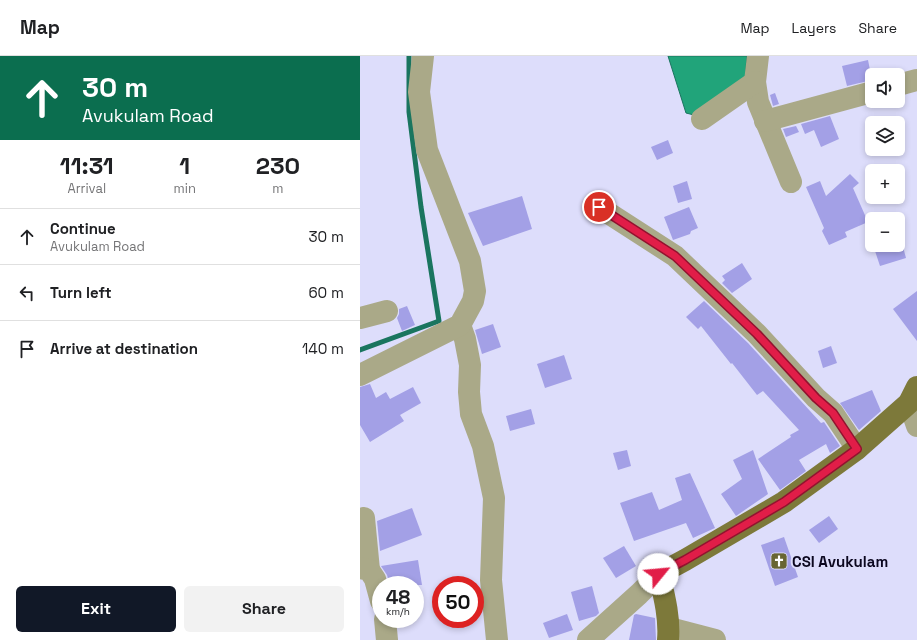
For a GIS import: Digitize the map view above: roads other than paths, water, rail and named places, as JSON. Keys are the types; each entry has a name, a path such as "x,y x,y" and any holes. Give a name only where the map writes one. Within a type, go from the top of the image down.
{"main road":[{"path":"668,634 664,594 658,574 685,560 784,502 857,449 913,395"}],"street":[{"path":"360,375 460,325 473,301 475,291 470,261 427,150 419,92 423,56"},
{"path":"758,56 755,82 758,102 791,182"},
{"path":"905,83 917,80"},
{"path":"702,119 755,82"},
{"path":"766,121 865,94"},
{"path":"599,207 675,256 757,334 816,398 833,413 857,449"},
{"path":"360,318 386,311"},
{"path":"460,325 465,339 470,365 469,392 471,414 483,446 494,498 491,580 497,640"},
{"path":"913,395 917,426"},
{"path":"364,518 364,569 372,577"},
{"path":"588,640 639,594 658,574"},
{"path":"386,628 388,640"},
{"path":"668,634 716,640"}],"waterway":[{"path":"360,350 439,321 421,207 409,112 409,56"}],"place":[{"name":"CSI Avukulam","path":"779,561"}]}
